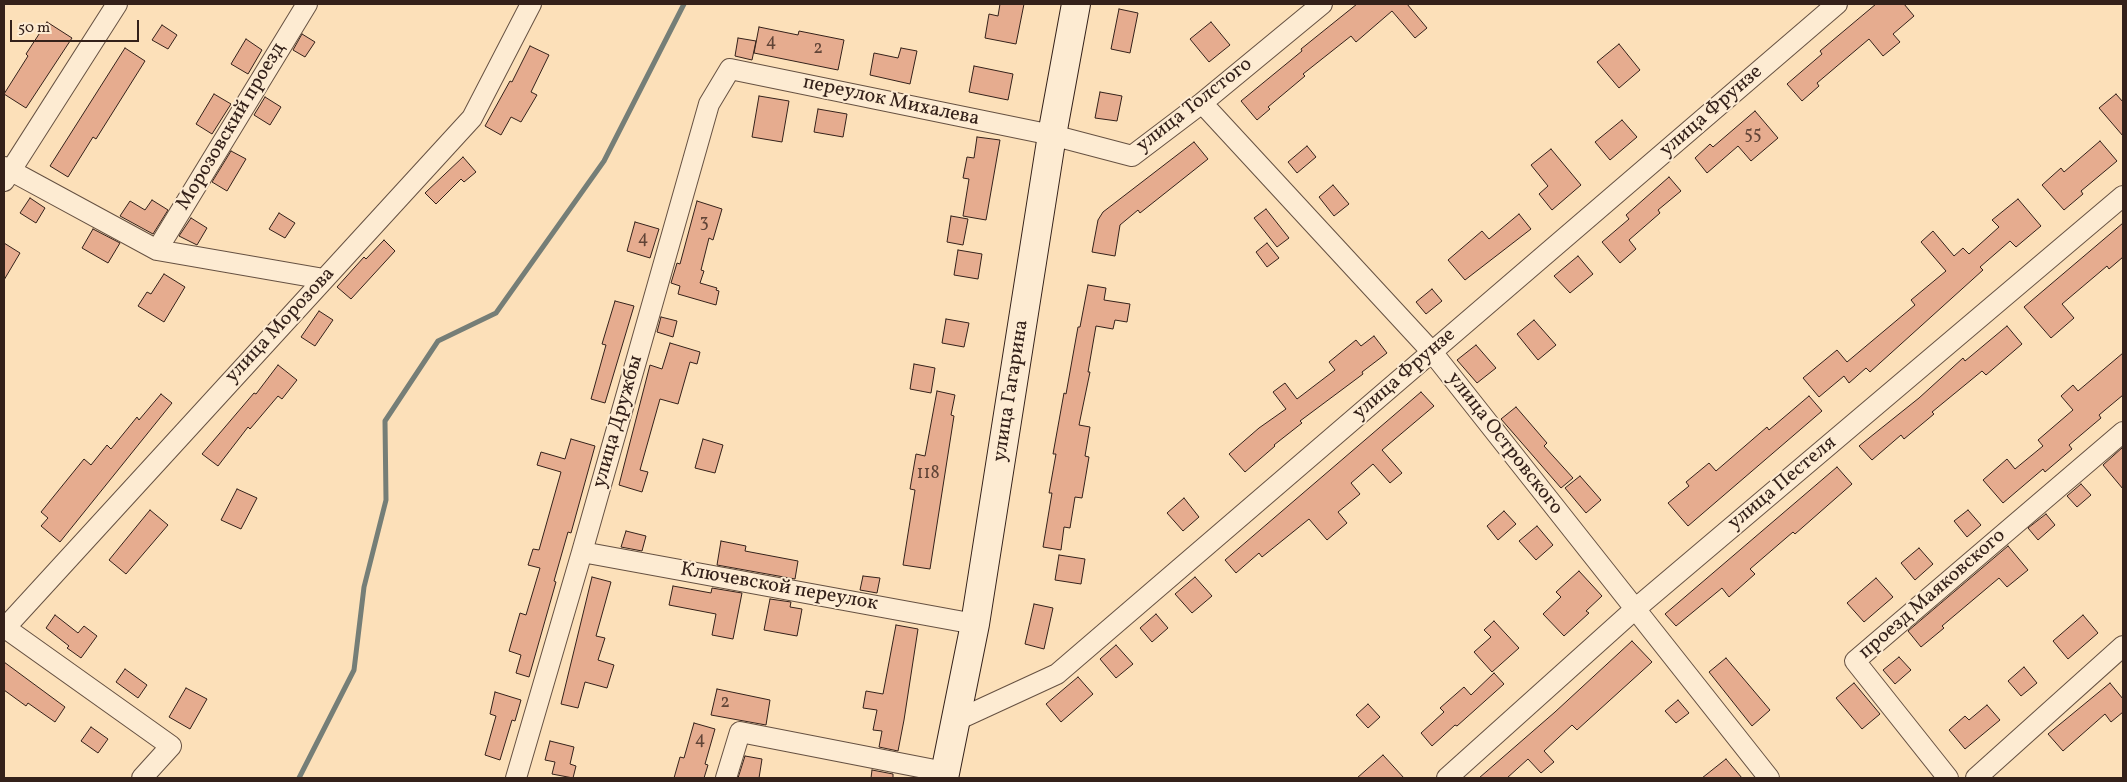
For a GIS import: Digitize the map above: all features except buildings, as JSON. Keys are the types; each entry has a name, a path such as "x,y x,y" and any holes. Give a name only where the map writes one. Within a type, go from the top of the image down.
{"main road":[{"name":"улица Гагарина","path":"944,775 975,624 1052,135 1076,4"}],"street":[{"path":"117,4 6,173 157,250 324,279"},
{"name":"Морозовский проезд","path":"157,250 306,4"},
{"name":"улица Морозова","path":"4,628 472,118 530,4"},
{"name":"улица Толстого","path":"1052,135 1132,156 1202,103 1322,4"},
{"name":"улица Фрунзе","path":"955,721 1057,674 1837,4"},
{"name":"переулок Михалева","path":"730,69 1052,135"},
{"name":"улица Дружбы","path":"516,778 709,104 730,69"},
{"name":"улица Островского","path":"1202,103 1432,352 1764,777"},
{"name":"улица Пестеля","path":"1447,778 1634,610 2123,196"},
{"name":"проезд Маяковского","path":"1948,778 1855,662 2123,432"},
{"name":"Ключевской переулок","path":"582,552 975,624"},
{"path":"4,628 171,746 142,778"},
{"path":"1976,778 2123,646"},
{"path":"726,778 740,732 944,775"}],"waterway":[{"path":"299,778 354,670 364,587 386,500 385,421 438,341 496,313 604,161 684,4"}]}
